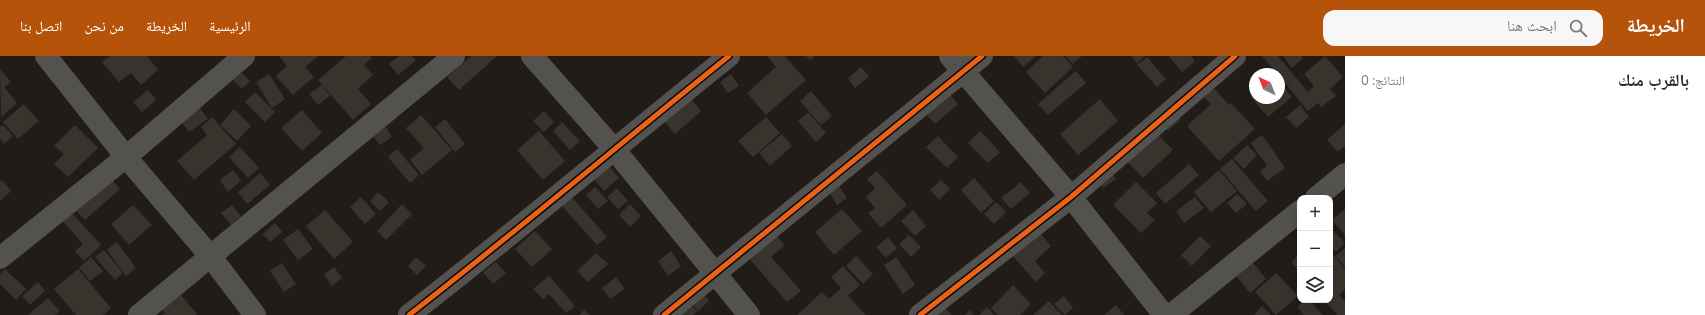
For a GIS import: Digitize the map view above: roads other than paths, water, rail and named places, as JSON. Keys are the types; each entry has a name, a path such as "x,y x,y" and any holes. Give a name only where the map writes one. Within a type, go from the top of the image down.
{"street":[{"path":"46,56 126,157 211,257 255,315"},
{"path":"0,258 126,157 244,56"},
{"path":"139,315 454,56"},
{"path":"532,56 614,149 749,315"},
{"path":"409,315 476,263 729,56"},
{"path":"664,315 716,273 957,64 982,56"},
{"path":"920,315 1071,197 1236,56"},
{"path":"957,64 1071,197 1164,315"},
{"path":"1320,195 1345,174"},
{"path":"1171,315 1297,213"}]}
